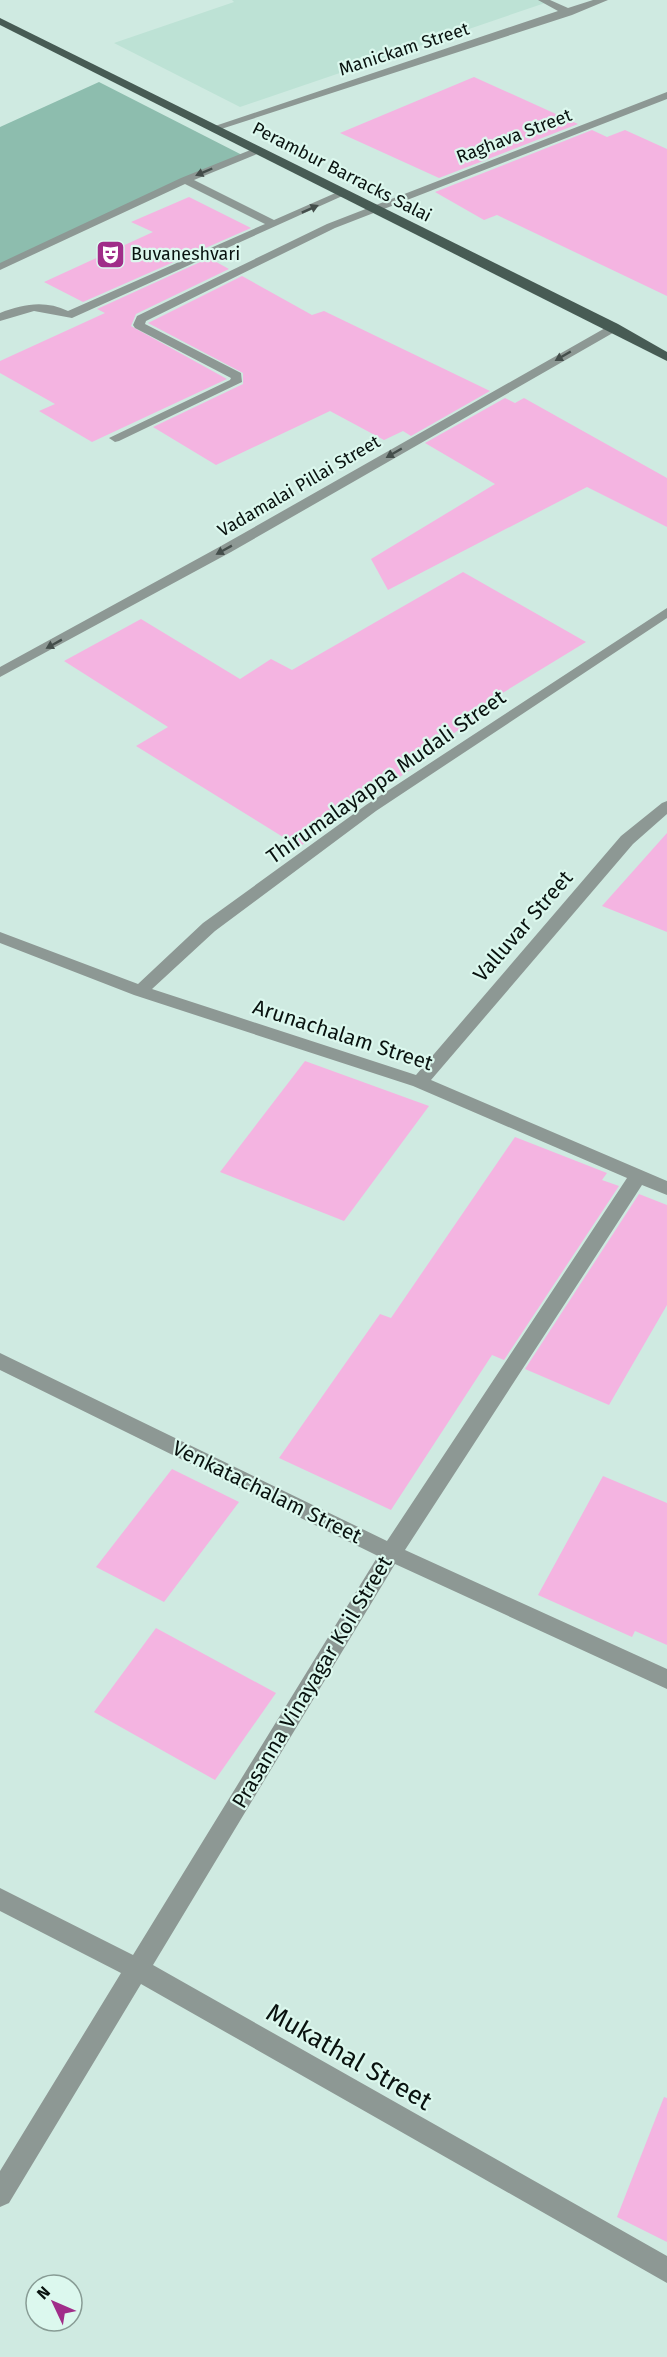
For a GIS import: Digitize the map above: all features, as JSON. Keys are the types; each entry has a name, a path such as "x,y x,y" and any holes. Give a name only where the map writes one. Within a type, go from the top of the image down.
{"main road":[{"name":"Perambur Barracks Salai","path":"0,21 614,327 667,357"}],"street":[{"path":"543,0 569,13"},
{"name":"Manickam Street","path":"214,128 603,0"},
{"name":"Raghava Street","path":"115,438 236,382 237,376 139,325 141,319 374,207 667,95"},
{"path":"0,267 185,180 258,150"},
{"path":"185,180 274,224"},
{"path":"0,317 42,306 52,306 68,315 344,193"},
{"name":"Vadamalai Pillai Street","path":"0,674 226,549 614,327"},
{"name":"Thirumalayappa Mudali Street","path":"140,992 209,927 371,808 667,612"},
{"name":"Valluvar Street","path":"419,1082 627,840 667,806"},
{"name":"Arunachalam Street","path":"0,937 140,992 419,1082 667,1188"},
{"name":"Prasanna Vinayagar Koil Street","path":"0,2194 391,1552 637,1177"},
{"name":"Venkatachalam Street","path":"0,1361 391,1552 667,1679"},
{"name":"Mukathal Street","path":"0,1899 137,1969 667,2270"}],"shaded area":[{"path":"232,0 540,0 545,3 240,107 114,43 234,2"},
{"path":"99,82 246,157 185,179 0,266 0,127"}],"building":[{"path":"474,77 578,124 439,178 340,133"},
{"path":"592,130 607,137 625,130 667,149 667,296 497,215 484,220 435,192"},
{"path":"189,197 251,228 83,302 44,282 153,232 131,222"},
{"path":"209,258 229,269 136,314 131,326 227,379 92,442 39,411 55,404 0,373 0,361 105,313 97,309"},
{"path":"242,276 312,315 324,311 490,391 411,436 403,431 384,440 330,411 216,465 153,427 243,384 243,373 148,323"},
{"path":"505,398 515,403 524,398 667,478 667,527 587,487 388,590 371,559 495,484 425,443"},
{"path":"463,572 586,642 491,700 499,704 434,746 440,749 299,847 136,746 168,727 64,661 141,619 240,679 271,659 292,670"},
{"path":"667,833 667,932 602,906"},
{"path":"305,1061 429,1106 344,1221 220,1172"},
{"path":"515,1137 607,1173 602,1180 619,1186 504,1360 492,1355 391,1510 279,1458 380,1314 391,1318"},
{"path":"639,1194 667,1205 667,1305 609,1405 525,1369"},
{"path":"172,1469 239,1502 164,1602 96,1567"},
{"path":"603,1476 667,1503 667,1645 635,1631 632,1637 538,1595"},
{"path":"156,1628 276,1693 215,1780 94,1712"},
{"path":"664,2097 667,2098 667,2242 617,2217"}],"place":[{"name":"Buvaneshvari","path":"110,254"}]}
